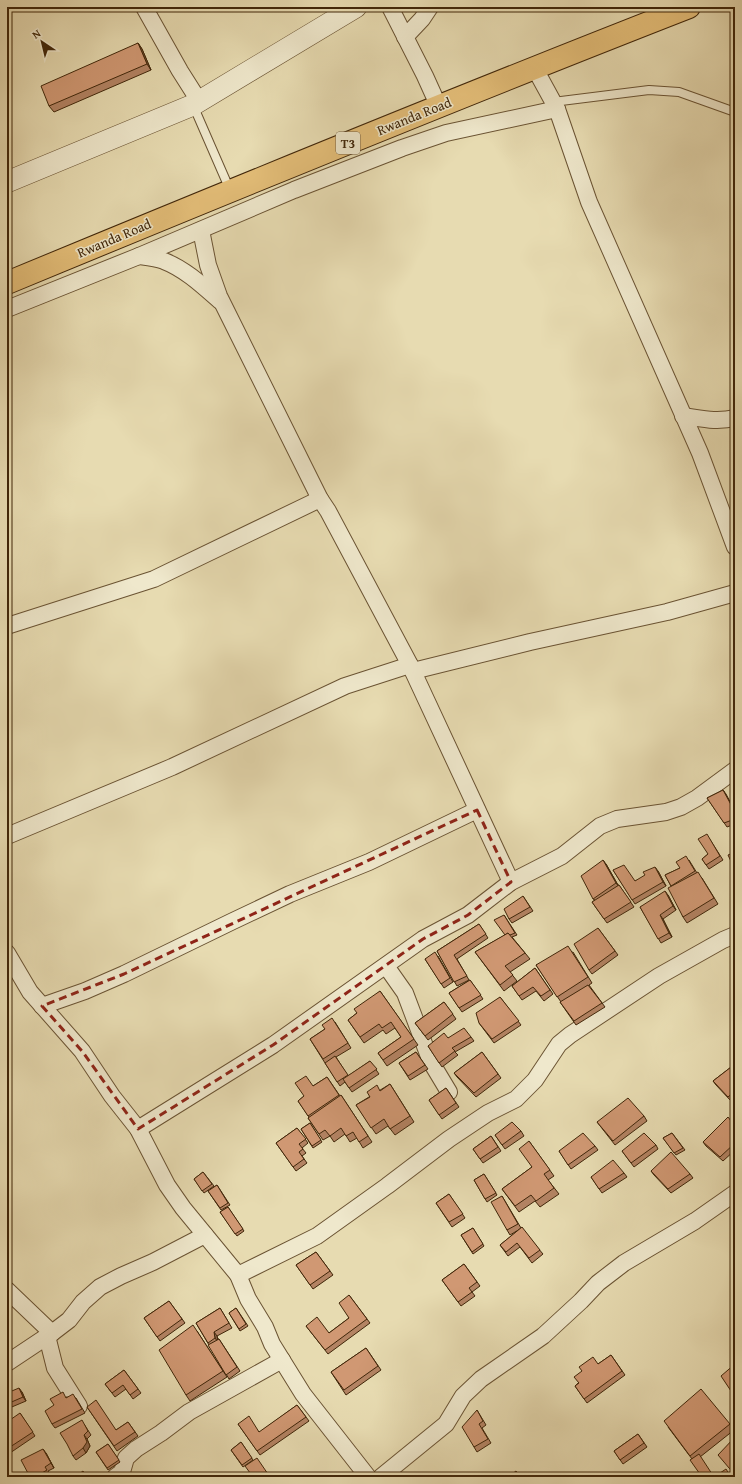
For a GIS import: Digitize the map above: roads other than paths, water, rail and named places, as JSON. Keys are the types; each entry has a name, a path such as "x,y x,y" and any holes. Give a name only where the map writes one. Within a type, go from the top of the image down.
{"highway":[{"name":"Rwanda Road","path":"7,283 230,190 439,107 534,67 689,7"}],"street":[{"path":"144,7 196,103"},
{"path":"7,182 196,103 356,7"},
{"path":"390,7 439,107"},
{"path":"405,37 422,19 430,7"},
{"path":"534,67 555,105 589,202 700,453 735,547"},
{"path":"7,309 139,256 294,190 402,148 446,133 555,105"},
{"path":"200,230 208,265 223,304 320,499 328,511 411,668 476,810 511,882"},
{"path":"139,256 162,260 180,268 200,283 223,304"},
{"path":"683,416 708,420 727,420 735,418"},
{"path":"7,626 154,579 320,499"},
{"path":"7,836 172,766 345,686 411,668 667,612 735,593"},
{"path":"138,1129 273,1045 422,939 468,915 511,882 562,856 600,826 617,819 666,812 681,807 734,773"},
{"path":"42,1006 86,991 118,977 290,894 369,862 476,810"},
{"path":"238,1275 317,1236 449,1139 488,1113 516,1099 535,1080 559,1044 570,1035 659,976 723,940 735,935"},
{"path":"7,953 30,992 82,1051 112,1096 138,1129 167,1185 183,1208 238,1275 248,1299 303,1394 368,1477"},
{"path":"386,966 404,993 431,1062 449,1092"},
{"path":"381,1477 446,1424 463,1396 481,1379 543,1336 598,1284 624,1263 695,1221 735,1193"},
{"path":"7,1363 69,1320 83,1302 100,1287 205,1235"},
{"path":"7,1290 49,1335 51,1358 55,1368 80,1406"},
{"path":"119,1476 124,1469 126,1458 136,1449 189,1412 282,1360"}],"lane":[{"path":"555,105 649,90 679,92 735,112"},
{"path":"196,103 230,190"}]}
